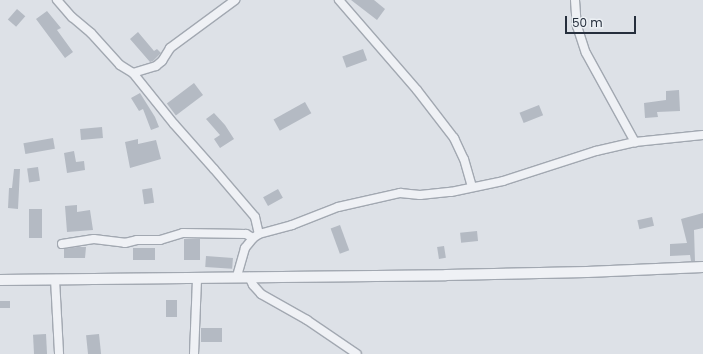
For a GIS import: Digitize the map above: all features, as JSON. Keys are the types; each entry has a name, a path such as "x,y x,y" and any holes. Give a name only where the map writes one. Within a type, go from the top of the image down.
{"street":[{"path":"57,0 72,18 90,33 120,65 127,71 133,73 174,124 254,217 256,236 245,248 237,276"},
{"path":"133,73 156,66 162,61 170,48 236,0"},
{"path":"339,0 417,90 454,138 464,159 472,187"},
{"path":"575,0 577,26 586,53 636,142"},
{"path":"62,244 94,240 125,243 137,240 160,240 183,233 246,234 256,236 292,225 338,207 373,198 400,193 420,195 451,192 503,181 596,151 636,142 703,135"},
{"path":"0,280 197,279 237,276 571,272 703,267"},
{"path":"249,277 253,285 261,294 307,320 357,354"},
{"path":"54,279 59,354"},
{"path":"194,354 197,279"}],"building":[{"path":"351,0 374,0 385,9 377,20"},
{"path":"17,9 25,16 16,27 8,20"},
{"path":"47,11 61,28 57,30 73,52 65,58 36,19"},
{"path":"138,32 154,51 157,49 161,53 153,61 150,62 130,39"},
{"path":"363,49 367,60 346,68 342,57"},
{"path":"194,83 203,95 176,115 167,103"},
{"path":"679,90 680,111 657,112 658,117 645,118 644,103 666,100 666,91"},
{"path":"140,93 155,117 159,127 151,130 143,109 139,111 131,98"},
{"path":"305,102 311,113 280,131 274,119"},
{"path":"539,105 543,115 524,123 520,113"},
{"path":"214,113 225,125 234,139 220,148 214,139 220,135 206,119"},
{"path":"102,127 103,138 81,140 80,129"},
{"path":"53,138 55,149 25,154 23,143"},
{"path":"138,139 138,144 156,140 161,159 130,168 125,142"},
{"path":"74,151 76,162 84,161 85,170 67,173 64,153"},
{"path":"38,167 40,181 29,182 27,169"},
{"path":"14,169 20,169 18,209 8,208 9,188 12,188"},
{"path":"152,188 154,203 144,204 142,189"},
{"path":"278,189 283,198 268,206 263,197"},
{"path":"77,205 77,212 90,210 93,230 67,232 65,206"},
{"path":"29,209 42,209 42,238 29,238"},
{"path":"703,213 703,228 694,230 695,261 691,261 690,255 670,256 670,244 687,243 681,219"},
{"path":"652,217 654,226 639,229 637,220"},
{"path":"340,225 349,250 340,254 331,228"},
{"path":"477,231 478,241 461,243 460,233"},
{"path":"184,239 200,239 200,260 184,260"},
{"path":"444,246 446,258 439,259 437,247"},
{"path":"86,247 85,258 64,258 64,249"},
{"path":"133,248 155,248 155,260 133,260"},
{"path":"206,256 233,258 232,269 205,267"},
{"path":"166,300 177,300 177,317 166,317"},
{"path":"0,301 10,301 10,308 0,308"},
{"path":"201,328 222,328 222,342 201,342"},
{"path":"46,334 47,354 34,354 33,335"},
{"path":"99,334 101,354 88,354 86,335"}]}
